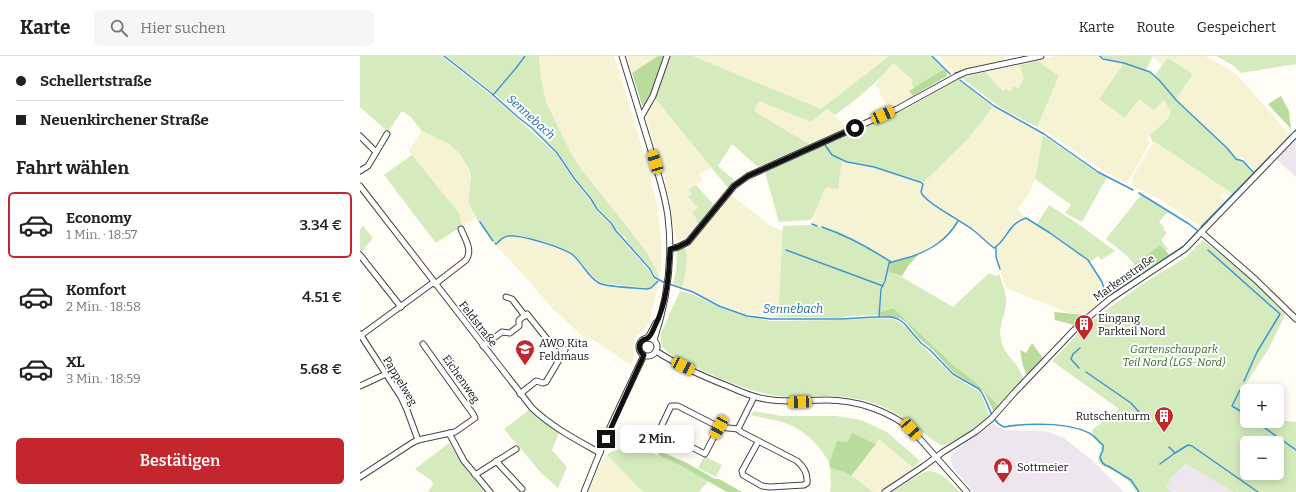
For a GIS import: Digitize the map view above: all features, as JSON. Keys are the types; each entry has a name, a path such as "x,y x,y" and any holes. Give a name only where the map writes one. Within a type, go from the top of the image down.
{"street":[{"path":"622,56 641,116 668,216 670,249 667,284 661,312 654,340 657,346 656,351 653,354 649,356 644,355 641,353 639,346 644,339 648,338 661,312"},
{"path":"641,116 652,96 667,56"},
{"path":"670,249 688,242 734,186 748,176 897,109 966,72 1041,56"},
{"path":"360,171 368,166 387,134"},
{"name":"Markenstraße","path":"885,492 975,432 993,417 1068,336 1095,311 1127,287 1181,252 1296,134"},
{"path":"360,136 376,152"},
{"name":"Feldstraße","path":"360,186 532,408 550,424 600,453"},
{"path":"360,335 466,260 469,256 470,250 461,229"},
{"path":"1201,232 1255,279 1296,319"},
{"path":"360,255 401,307"},
{"path":"506,297 512,299 525,316"},
{"path":"483,346 502,332 510,333 519,326 519,320 527,314 547,339 565,350 546,382 543,383 536,381 520,394"},
{"name":"Pappelweg","path":"360,335 401,397 418,440"},
{"path":"648,338 654,340"},
{"name":"Eichenweg","path":"360,477 404,447 418,440 455,432 475,418 423,344"},
{"path":"656,351 673,362 692,371 754,397 789,402 826,400 841,401 876,409 903,423 911,429 966,492"},
{"path":"584,492 611,424 644,355"},
{"path":"360,386 386,374"},
{"path":"738,428 754,397"},
{"path":"719,427 705,454 662,432 661,427 671,406 678,406 719,427 738,428 741,432 758,442 798,462 806,472 807,483 804,485 770,487 762,486 743,475 742,471 758,442"},
{"path":"449,433 464,461 490,492"},
{"path":"475,475 516,449"},
{"path":"496,462 522,489"}],"shaded area":[{"path":"539,56 614,56 646,161 657,204 661,240 661,272 659,275 646,251 573,157 545,100"},
{"path":"627,56 658,56 632,73"},
{"path":"693,56 889,56 821,109"},
{"path":"938,56 1005,56 1003,61 953,72"},
{"path":"1054,56 1099,56 1107,61 1124,63 1099,99 1125,118 1139,99 1164,100 1171,112 1168,119 1147,138 1149,142 1148,146 1127,183 1107,173 1037,127 1059,76 1038,61"},
{"path":"1153,56 1205,56 1224,66 1237,75 1290,135 1255,172 1242,157 1239,159 1237,158 1176,99 1193,74 1168,58 1162,66"},
{"path":"893,63 914,80 911,84 915,88 910,91 913,96 889,108 875,84"},
{"path":"1019,65 1024,78 1018,89 1010,92 1003,91 985,72"},
{"path":"654,97 711,167 699,175 703,180 688,190 692,194 688,198 698,208 696,221 698,224 685,238 676,242 667,187 646,117 646,112"},
{"path":"759,101 811,122 827,109 848,127 809,144 754,111"},
{"path":"993,107 1043,135 1035,179 1030,192 1017,210 1026,217 1020,219 1011,226 1002,238 1000,244 994,247 974,229 952,216 924,196 922,192 923,183 967,140"},
{"path":"422,131 449,144 458,152 469,169 471,182 469,204 476,218 462,226 459,213 409,151"},
{"path":"1296,139 1296,177 1276,159"},
{"path":"1154,141 1233,194 1229,197 1224,192 1220,196 1226,201 1201,227 1163,201 1133,186 1133,176"},
{"path":"842,160 851,165 874,168 920,182 922,184 920,192 921,195 957,221 952,230 939,242 918,253 891,261 862,243 838,231 811,225 826,187 838,188"},
{"path":"731,195 772,227 783,231 778,317 744,314 682,287 687,265 687,252 690,245"},
{"path":"1023,219 1026,219 1050,233 1088,261 1102,283 1106,297 1085,315 1070,313 1006,288 1000,271 1001,269 997,257 997,247 1001,244 1009,231"},
{"path":"507,236 525,238 566,251 574,257 595,281 602,285 647,289 651,288 658,282 659,283 649,323 646,328 637,335 633,342 634,354 631,365 595,341 581,335 552,308 514,264 495,245"},
{"path":"993,423 1004,430 1049,432 1064,438 1093,461 1124,492 973,492 954,469 951,457 956,450"},
{"path":"879,439 913,468 879,492 873,492 851,476"},
{"path":"605,455 607,455 643,492 588,492"},
{"path":"1186,464 1234,492 1170,492 1171,490 1166,487 1173,476"}],"green space":[{"path":"360,56 442,56 497,100 556,154 596,210 610,224 657,282 651,288 602,283 594,278 574,255 562,248 532,238 514,235 503,237 496,243 480,222 479,223 469,204 471,175 469,169 458,152 449,144 422,131 410,116 402,111 388,132 360,107"},
{"path":"446,56 524,56 493,93"},
{"path":"526,56 539,56 541,78 546,102 573,157 646,251 659,275 658,278 625,237 597,207 559,154 533,127 495,94"},
{"path":"658,56 665,56 650,96 645,105 642,105 632,73"},
{"path":"670,56 693,56 821,109 889,56 931,56 944,69 915,88 911,84 913,80 893,63 880,78 851,104 835,115 827,109 811,122 759,101 754,111 809,144 758,167 732,144 718,166 735,181 728,188 654,97"},
{"path":"1101,56 1153,56 1146,70 1124,62 1108,60"},
{"path":"1216,56 1296,56 1296,64 1241,73 1234,66"},
{"path":"1168,58 1193,74 1176,99 1155,75"},
{"path":"1038,61 1059,76 1037,127 998,106 962,78 985,72 1003,91 1006,88 1010,92 1013,86 1018,89 1024,78 1019,65"},
{"path":"1124,63 1150,73 1176,101 1236,159 1243,161 1253,173 1233,194 1154,141 1153,143 1150,135 1168,119 1171,112 1164,100 1154,110 1139,99 1125,118 1099,99"},
{"path":"944,69 947,76 913,96 909,91"},
{"path":"958,79 993,107 967,140 923,183 915,179 874,167 847,162 832,155 826,145 908,108"},
{"path":"1281,96 1289,111 1291,129 1268,104"},
{"path":"1043,135 1096,172 1107,177 1082,222 1065,213 1071,205 1035,179"},
{"path":"825,145 831,156 842,160 838,189 826,187 813,217 810,220 779,222 765,172"},
{"path":"412,155 459,213 462,226 436,243 384,175"},
{"path":"696,185 714,205 698,224 692,213 698,208 688,197 692,194 688,190"},
{"path":"1141,195 1168,212 1159,222 1167,233 1161,240 1168,249 1166,251 1160,245 1134,264 1127,256 1106,239"},
{"path":"1049,205 1115,251 1101,260 1098,256 1090,262 1062,240 1037,224"},
{"path":"811,225 838,231 862,243 891,261 888,263 884,281 880,289 879,315 848,316 841,318 778,317 783,226"},
{"path":"363,226 373,238 361,253 360,230"},
{"name":"Gartenschaupark Teil Nord (LGS-Nord)","path":"1203,240 1241,270 1286,313 1269,348 1246,384 1240,384 1240,428 1284,428 1284,420 1296,422 1296,492 1234,492 1186,464 1173,476 1166,487 1171,491 1170,492 1136,492 1125,478 1099,462 1098,460 1102,447 1092,436 1092,430 1119,409 1052,361 1082,329 1147,281 1185,258"},
{"path":"1160,245 1170,255 1143,273 1134,264"},
{"path":"685,246 687,256 685,277 682,287 673,284 677,259 676,250"},
{"path":"919,254 908,266 902,276 888,272 890,263"},
{"path":"888,272 900,276 953,307 989,273 996,276 999,274 1006,296 1000,330 1002,345 1022,374 1023,380 999,406 976,383 952,364 893,308 880,312 882,289"},
{"path":"680,291 692,294 719,307 748,317 771,321 873,318 892,319 898,321 908,329 919,343 952,375 981,394 990,416 968,433 943,446 931,439 908,421 882,406 870,402 836,396 777,396 755,391 722,379 676,358 662,345 660,340 661,333"},
{"path":"893,308 952,364 976,383 999,406 994,412 984,392 953,372 932,349 920,339 906,322 899,318 880,316 880,312"},
{"path":"1054,312 1085,315 1074,325 1055,320"},
{"path":"1032,343 1043,358 1027,375 1023,366 1020,350 1026,353"},
{"path":"530,409 549,426 559,432 552,450 567,467 558,488 542,474 504,429"},
{"path":"754,411 782,416 836,416 861,420 887,432 920,461 913,468 879,439 876,444 853,434 848,442 837,441 829,463 821,449 801,431 786,423 751,415"},
{"path":"852,433 876,444 851,476 844,472 830,468 829,463 837,441 848,442"},
{"path":"449,443 468,472 485,490 483,492 428,492 433,484 432,481 415,469"},
{"path":"625,448 644,449 681,466 708,481 699,492 643,492 607,455 613,451"},
{"path":"660,451 687,463 715,479 719,479 742,492 727,492 658,455"},
{"path":"704,456 722,465 716,477 698,468"},
{"path":"830,468 844,472 855,478 873,492 830,492"},
{"path":"929,471 942,475 950,481 959,492 892,492 922,473"}],"waterway":[{"name":"Sennebach","path":"444,56 532,128 557,153 597,209 611,223 616,231 650,269 654,277 665,283"},
{"path":"493,95 525,56"},
{"path":"932,56 950,74"},
{"path":"1012,60 1028,56"},
{"path":"1100,56 1103,59 1124,63 1150,72 1177,101 1227,148 1236,159 1243,161 1254,173"},
{"path":"955,73 963,71"},
{"path":"960,80 994,106 1044,134 1098,172 1133,190"},
{"path":"1201,227 1290,136"},
{"path":"825,145 832,155 847,162 874,167 920,182 923,184 921,192 929,201 973,230 994,248 1002,241 1015,224 1026,218 1088,260 1102,282 1107,297 1140,275"},
{"path":"1139,193 1198,231"},
{"path":"879,317 881,289 885,281 889,263 910,257 932,248 949,234 958,221"},
{"path":"480,222 493,241"},
{"path":"812,224 817,226"},
{"path":"822,227 858,242 891,262"},
{"path":"1183,247 1198,231"},
{"path":"495,243 496,244 508,236 514,236 532,239 562,249 574,256 595,280 603,284 647,289 651,288 658,281"},
{"path":"1144,273 1182,247"},
{"path":"996,248 996,257 1000,269"},
{"path":"786,250 883,286"},
{"path":"1208,250 1280,314 1257,352 1244,381"},
{"name":"Sennebach","path":"669,284 693,292 719,306 747,316 771,319 842,319 873,317 891,317 898,319 904,323 921,343 930,350 953,374 979,389 992,415 999,424 1004,427 1035,424 1059,425 1080,429 1089,433 1103,445 1103,450 1100,457 1102,463 1131,480 1139,492"},
{"path":"1079,368 1071,359 1073,354 1080,348"},
{"path":"1086,372 1131,403 1148,422"},
{"path":"1240,390 1232,406 1240,411"},
{"path":"1265,428 1296,450"},
{"path":"1169,447 1175,453 1188,445 1192,446 1258,492"},
{"path":"1160,464 1175,453"}],"place":[{"name":"Eingang Parkteil Nord","path":"1084,341"},
{"name":"AWO Kita Feldmaus","path":"525,366"},
{"name":"Rutschenturm","path":"1164,433"},
{"name":"Sottmeier","path":"1003,484"}],"route":[{"path":"606,439 611,424 644,355 641,353 639,346 644,339 648,338 651,334 661,312 669,272 670,249 688,242 734,186 740,181 855,128"}]}
